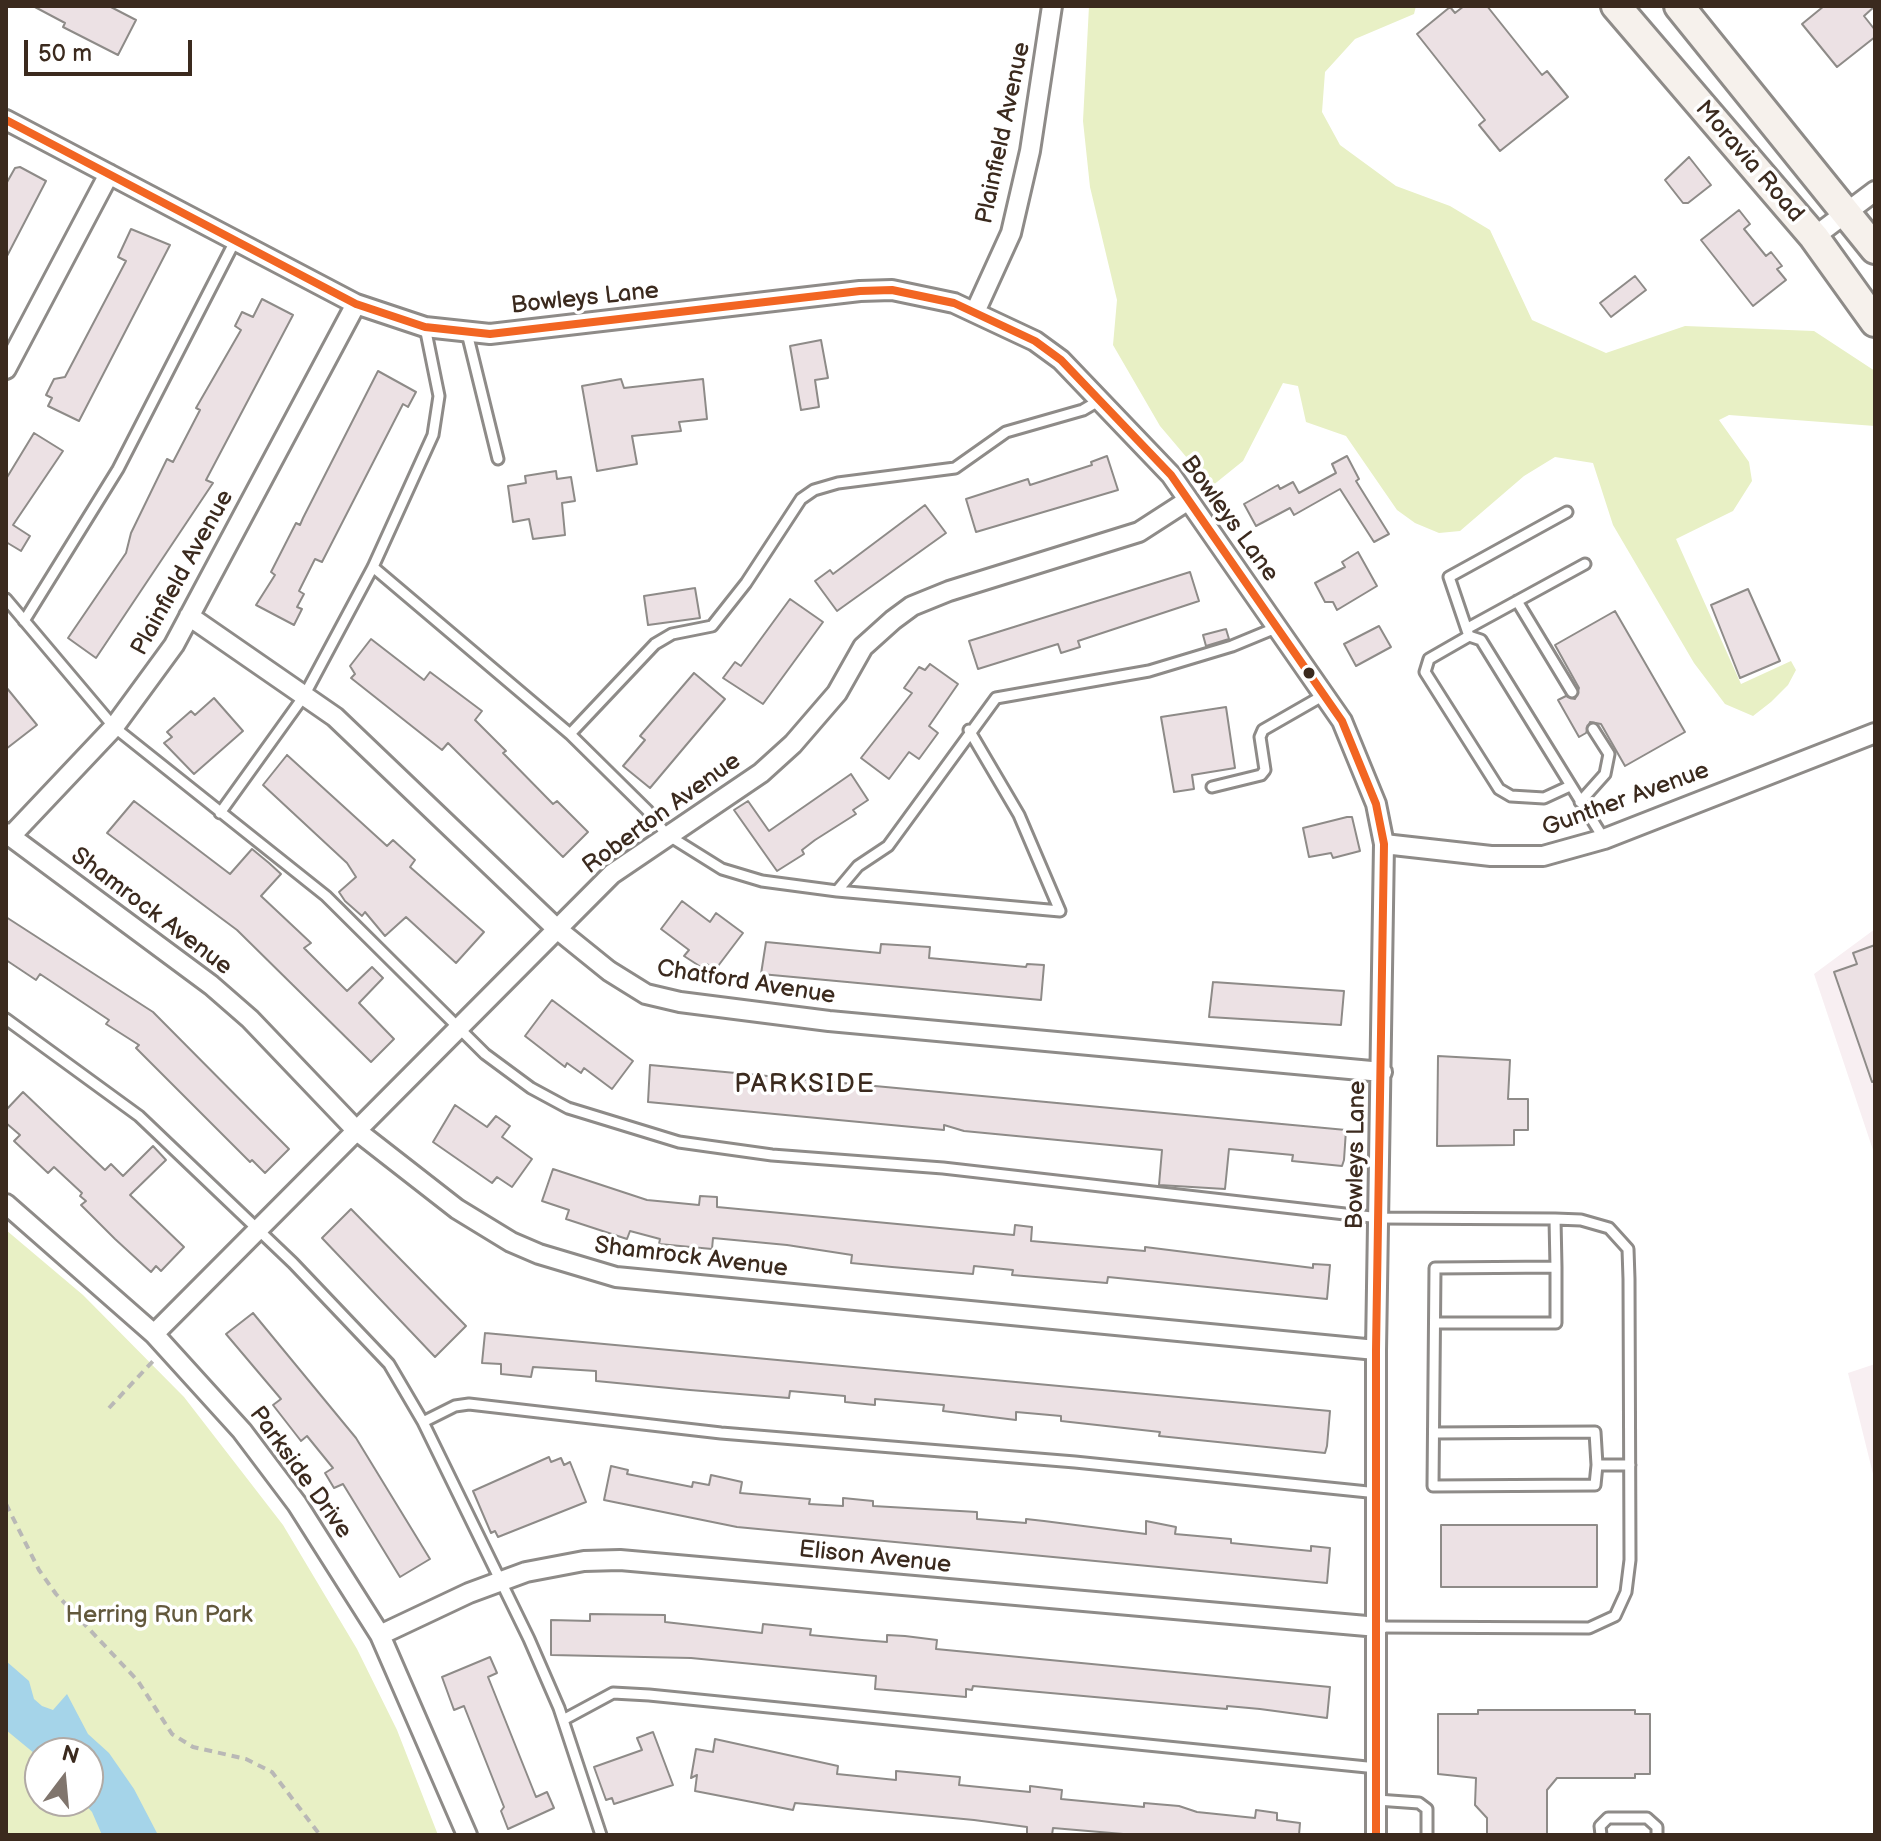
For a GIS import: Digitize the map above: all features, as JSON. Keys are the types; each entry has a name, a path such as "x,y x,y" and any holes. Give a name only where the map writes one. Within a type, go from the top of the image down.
{"main road":[{"name":"Moravia Road","path":"1616,6 1814,237 1875,322"},
{"name":"Moravia Road","path":"1679,6 1848,211 1875,249"}],"street":[{"name":"Plainfield Avenue","path":"975,312 1014,220 1030,151 1052,6"},
{"name":"Bowleys Lane","path":"6,120 234,243 356,304 425,327 467,333 653,317 860,291 921,295 975,312 1035,341 1102,399 1171,475 1342,721 1362,761 1376,804 1384,844 1376,1350 1376,1835"},
{"path":"6,369 109,174"},
{"path":"1814,237 1875,191"},
{"name":"Plainfield Avenue","path":"8,835 114,727 174,645 356,304"},
{"name":"Roberton Avenue","path":"154,1334 612,874 666,834 761,773 793,744 837,693 863,647 912,606 949,591 1139,532 1187,501"},
{"name":"Chatford Avenue","path":"189,616 304,696 366,745 557,929 646,994 680,1002 829,1021 1382,1072"},
{"name":"Gunther Avenue","path":"1384,844 1491,856 1543,856 1604,839 1875,733"},
{"name":"Shamrock Avenue","path":"8,835 211,985 250,1019 357,1131 457,1209 511,1242 578,1267 616,1277 1376,1350"},
{"name":"Parkside Drive","path":"6,1204 154,1334 242,1431 297,1504 380,1635 467,1835"},
{"name":"Elison Avenue","path":"380,1635 501,1581 550,1566 620,1560 1378,1627"}],"lane":[{"path":"24,621 118,469 234,243"},
{"path":"220,813 304,696 373,567 438,421 439,396 425,327"},
{"path":"467,333 498,459"},
{"path":"570,734 655,644 672,634 712,626 746,583 801,499 814,490 838,483 955,468 1006,432 1072,414 1102,399"},
{"path":"1567,512 1449,577 1469,632 1481,640 1604,839"},
{"path":"1570,786 1544,798 1511,796 1499,789 1425,672 1429,659 1517,601 1585,564"},
{"path":"373,567 570,734 647,810 666,834 722,869 762,881 837,891 1060,911 1019,815 969,730"},
{"path":"6,599 114,727 326,896 458,1030 509,1073 550,1099 598,1120 679,1142 772,1155 943,1168 1380,1218 1581,1220 1609,1228 1628,1249 1630,1560 1626,1592 1615,1616 1589,1628 1378,1627"},
{"path":"1517,601 1572,692"},
{"path":"837,891 858,866 888,846 969,730 996,698 1149,671 1232,646 1278,627"},
{"path":"1212,787 1261,775 1265,770 1260,737 1263,730 1324,695"},
{"path":"1580,802 1605,774 1609,754 1593,729"},
{"path":"6,1019 139,1116 378,1349 423,1422 501,1581 563,1720 601,1835"},
{"path":"1435,1323 1556,1323 1555,1219"},
{"path":"1434,1433 1595,1432 1595,1485 1433,1486 1435,1268 1556,1267"},
{"path":"423,1422 455,1406 469,1404 721,1433 1075,1462 1378,1493"},
{"path":"1597,1465 1630,1465"},
{"path":"563,1720 613,1693 649,1695 762,1709 1377,1768"},
{"path":"1377,1800 1419,1803 1427,1809 1427,1835"},
{"path":"1601,1835 1600,1826 1608,1818 1647,1818 1657,1827 1657,1835"}],"path":[{"path":"109,1408 153,1361"},
{"path":"6,1504 25,1547 56,1594 138,1681 172,1734 193,1747 246,1759 272,1772 320,1835"}],"shaded area":[{"path":"1875,929 1875,1156 1814,974"},
{"path":"1875,1364 1875,1482 1848,1373"}],"green space":[{"path":"1089,6 1416,6 1414,14 1355,39 1325,72 1322,112 1340,145 1396,186 1450,206 1490,230 1532,320 1606,353 1685,326 1814,331 1875,371 1875,426 1729,415 1719,420 1749,462 1752,481 1733,511 1676,539 1741,684 1791,661 1796,670 1788,685 1753,716 1725,704 1694,663 1613,525 1593,463 1555,457 1524,476 1460,531 1439,533 1415,523 1397,510 1346,436 1306,422 1298,386 1283,383 1243,461 1212,486 1160,426 1113,345 1117,300 1090,187 1083,121"},
{"name":"Herring Run Park","path":"6,1230 83,1295 184,1397 283,1525 357,1649 397,1730 438,1835 6,1835"}],"water":[{"path":"6,1661 29,1681 34,1699 42,1706 53,1710 67,1694 91,1737 24,1737 24,1745 6,1730"},
{"path":"104,1748 134,1789 158,1835 102,1835 94,1817 104,1817"}],"building":[{"path":"33,6 109,6 136,20 118,55 63,27 65,23"},
{"path":"1464,6 1487,6 1542,75 1547,71 1568,97 1500,151 1479,125 1485,120 1417,34 1450,7 1455,13"},
{"path":"1824,6 1875,6 1864,16 1875,30 1875,37 1837,67 1802,24"},
{"path":"1689,157 1711,185 1688,203 1683,203 1665,180"},
{"path":"20,167 46,181 6,258 6,184 15,168"},
{"path":"1739,210 1750,224 1744,229 1766,256 1771,252 1782,266 1777,269 1786,280 1753,306 1701,240"},
{"path":"131,229 170,245 79,421 48,406 52,398 46,395 54,379 65,377 126,261 118,257"},
{"path":"1635,276 1646,290 1611,317 1600,303"},
{"path":"262,299 293,315 206,480 213,483 96,658 68,638 126,553 131,533 167,459 173,462 200,410 196,408 241,330 235,326 242,312 253,317"},
{"path":"821,340 828,378 815,380 819,407 801,410 790,346"},
{"path":"378,371 416,392 408,407 403,404 322,562 315,559 299,591 304,594 297,607 302,609 294,625 256,605 275,575 271,572 296,523 300,525"},
{"path":"621,379 624,388 703,379 707,419 679,422 681,431 632,436 637,464 597,471 582,386"},
{"path":"34,433 63,451 13,525 30,536 21,551 6,542 6,479"},
{"path":"1107,456 1118,490 976,532 966,499 1028,479 1030,485 1092,465 1091,462"},
{"path":"1347,456 1359,479 1356,481 1389,534 1374,542 1340,489 1294,515 1290,508 1256,526 1244,504 1278,485 1280,489 1293,482 1299,493 1336,473 1332,464"},
{"path":"556,471 557,479 571,477 575,501 562,503 565,535 533,539 529,519 513,522 508,486 526,483 525,476"},
{"path":"925,505 946,533 837,611 815,581 830,570 833,574"},
{"path":"1358,552 1377,586 1337,610 1333,602 1325,602 1315,583 1345,567 1342,562"},
{"path":"1190,572 1199,601 1078,641 1080,647 1061,653 1058,644 978,669 969,641"},
{"path":"695,588 700,618 648,625 644,596"},
{"path":"1748,589 1780,661 1740,678 1711,605"},
{"path":"790,599 823,622 763,704 723,678 735,662 741,666"},
{"path":"1615,611 1685,732 1625,766 1601,724 1590,722 1586,733 1579,737 1558,700 1566,696 1575,699 1579,688 1555,645"},
{"path":"1379,626 1391,647 1356,666 1344,644"},
{"path":"1226,629 1229,639 1206,646 1203,635"},
{"path":"371,639 424,680 430,672 482,711 475,720 506,751 503,753 553,804 557,801 588,832 563,857 448,743 442,750 351,678 355,674 350,666"},
{"path":"930,664 958,684 929,726 938,733 919,759 909,752 889,779 861,758 912,693 904,688 919,667 925,670"},
{"path":"694,673 725,699 650,788 623,766 645,740 640,736"},
{"path":"6,687 37,725 6,749"},
{"path":"214,698 243,731 194,774 164,743 172,737 167,732 191,711 195,715"},
{"path":"1226,707 1235,768 1192,775 1194,789 1174,792 1161,717"},
{"path":"287,755 387,846 393,840 415,860 410,867 484,932 456,963 406,917 385,936 365,912 362,916 345,901 339,892 356,877 347,863 263,785"},
{"path":"851,774 868,800 853,810 856,814 815,840 802,850 804,854 777,871 734,810 748,801 769,831"},
{"path":"134,801 230,874 252,849 269,863 281,874 261,896 311,943 304,948 347,991 372,967 383,978 359,1003 394,1039 371,1062 237,930 107,833"},
{"path":"1352,817 1360,851 1333,858 1331,853 1309,857 1303,828"},
{"path":"682,901 710,922 716,913 743,933 715,970 707,964 704,969 684,956 689,950 661,929"},
{"path":"6,917 153,1012 289,1149 265,1173 252,1160 250,1162 136,1048 139,1045 106,1024 109,1020 40,974 36,980 6,960"},
{"path":"766,942 880,953 881,944 930,947 929,958 1026,967 1027,964 1044,965 1041,1000 761,974"},
{"path":"1875,945 1875,1081 1872,1082 1834,972 1857,964 1853,953"},
{"path":"1213,982 1344,991 1341,1025 1209,1017"},
{"path":"552,1000 633,1061 612,1089 584,1068 581,1073 567,1063 565,1067 525,1036"},
{"path":"1438,1056 1510,1060 1508,1099 1528,1099 1528,1130 1514,1130 1514,1145 1437,1146"},
{"path":"650,1065 1346,1130 1344,1160 1342,1166 1292,1161 1293,1155 1229,1149 1225,1189 1159,1185 1162,1150 964,1131 944,1125 944,1130 648,1102"},
{"path":"23,1092 105,1170 111,1164 123,1176 153,1146 166,1160 130,1195 184,1247 161,1271 156,1266 151,1272 81,1205 86,1201 80,1196 82,1193 54,1167 48,1173 14,1141 20,1135 6,1123 6,1110"},
{"path":"455,1105 487,1127 496,1116 510,1126 502,1137 532,1159 512,1187 497,1177 492,1183 433,1142"},
{"path":"553,1169 647,1200 699,1205 700,1196 717,1197 717,1207 1014,1235 1015,1225 1032,1227 1031,1241 1145,1251 1145,1247 1313,1268 1313,1264 1330,1265 1327,1299 1108,1277 1107,1283 1012,1275 1013,1270 974,1266 973,1274 851,1263 852,1255 713,1238 712,1249 659,1244 660,1239 630,1231 627,1239 566,1219 569,1210 542,1201"},
{"path":"351,1209 466,1326 435,1357 322,1238"},
{"path":"253,1313 356,1438 430,1559 400,1577 343,1484 334,1488 325,1473 333,1468 307,1436 301,1441 273,1405 281,1399 226,1334"},
{"path":"485,1333 1330,1411 1327,1446 1325,1453 1159,1436 1160,1432 1061,1421 1061,1416 1016,1412 1016,1420 943,1411 944,1405 875,1399 875,1405 845,1402 845,1396 790,1391 789,1398 596,1381 596,1371 533,1367 531,1377 501,1374 501,1364 482,1363"},
{"path":"549,1457 551,1462 561,1458 564,1465 570,1462 586,1502 498,1537 495,1531 491,1533 473,1491"},
{"path":"611,1466 628,1470 627,1474 692,1487 693,1482 709,1485 711,1475 742,1482 740,1493 810,1499 809,1504 843,1506 843,1498 873,1501 873,1506 977,1512 977,1519 1026,1523 1026,1519 1146,1534 1146,1521 1176,1527 1175,1534 1231,1539 1231,1543 1311,1551 1311,1546 1330,1548 1327,1583 737,1527 604,1500"},
{"path":"1441,1525 1597,1525 1597,1587 1441,1587"},
{"path":"590,1614 665,1615 665,1622 762,1633 763,1624 811,1629 810,1635 887,1642 887,1635 905,1636 937,1640 936,1649 1330,1687 1327,1718 1227,1706 1227,1709 973,1686 972,1690 966,1689 966,1697 875,1689 876,1676 691,1658 551,1655 551,1620 590,1621"},
{"path":"490,1657 497,1673 488,1677 536,1797 547,1792 554,1808 508,1829 501,1811 504,1807 464,1706 454,1710 442,1677"},
{"path":"1478,1710 1635,1710 1635,1714 1650,1714 1650,1774 1635,1774 1635,1778 1557,1778 1547,1790 1547,1835 1487,1835 1487,1818 1475,1805 1476,1778 1438,1774 1438,1714 1478,1714"},
{"path":"653,1732 673,1785 614,1804 612,1798 606,1800 594,1767 642,1750 637,1738"},
{"path":"715,1739 838,1766 837,1774 896,1780 896,1771 960,1777 959,1785 1030,1792 1030,1786 1062,1790 1061,1799 1144,1807 1144,1803 1179,1806 1197,1812 1255,1818 1256,1810 1277,1813 1277,1820 1300,1823 1299,1835 1135,1835 1053,1828 1052,1835 1027,1835 1027,1827 974,1820 795,1803 793,1810 695,1791 697,1775 691,1778 696,1749 713,1752"}],"transit line":[{"path":"6,120 356,304 425,327 490,334 860,291 892,290 954,303 1035,341 1061,360 1171,475 1342,721 1376,804 1384,844 1376,1350 1376,1835"}],"district":[{"name":"PARKSIDE","path":"805,1085"}]}
